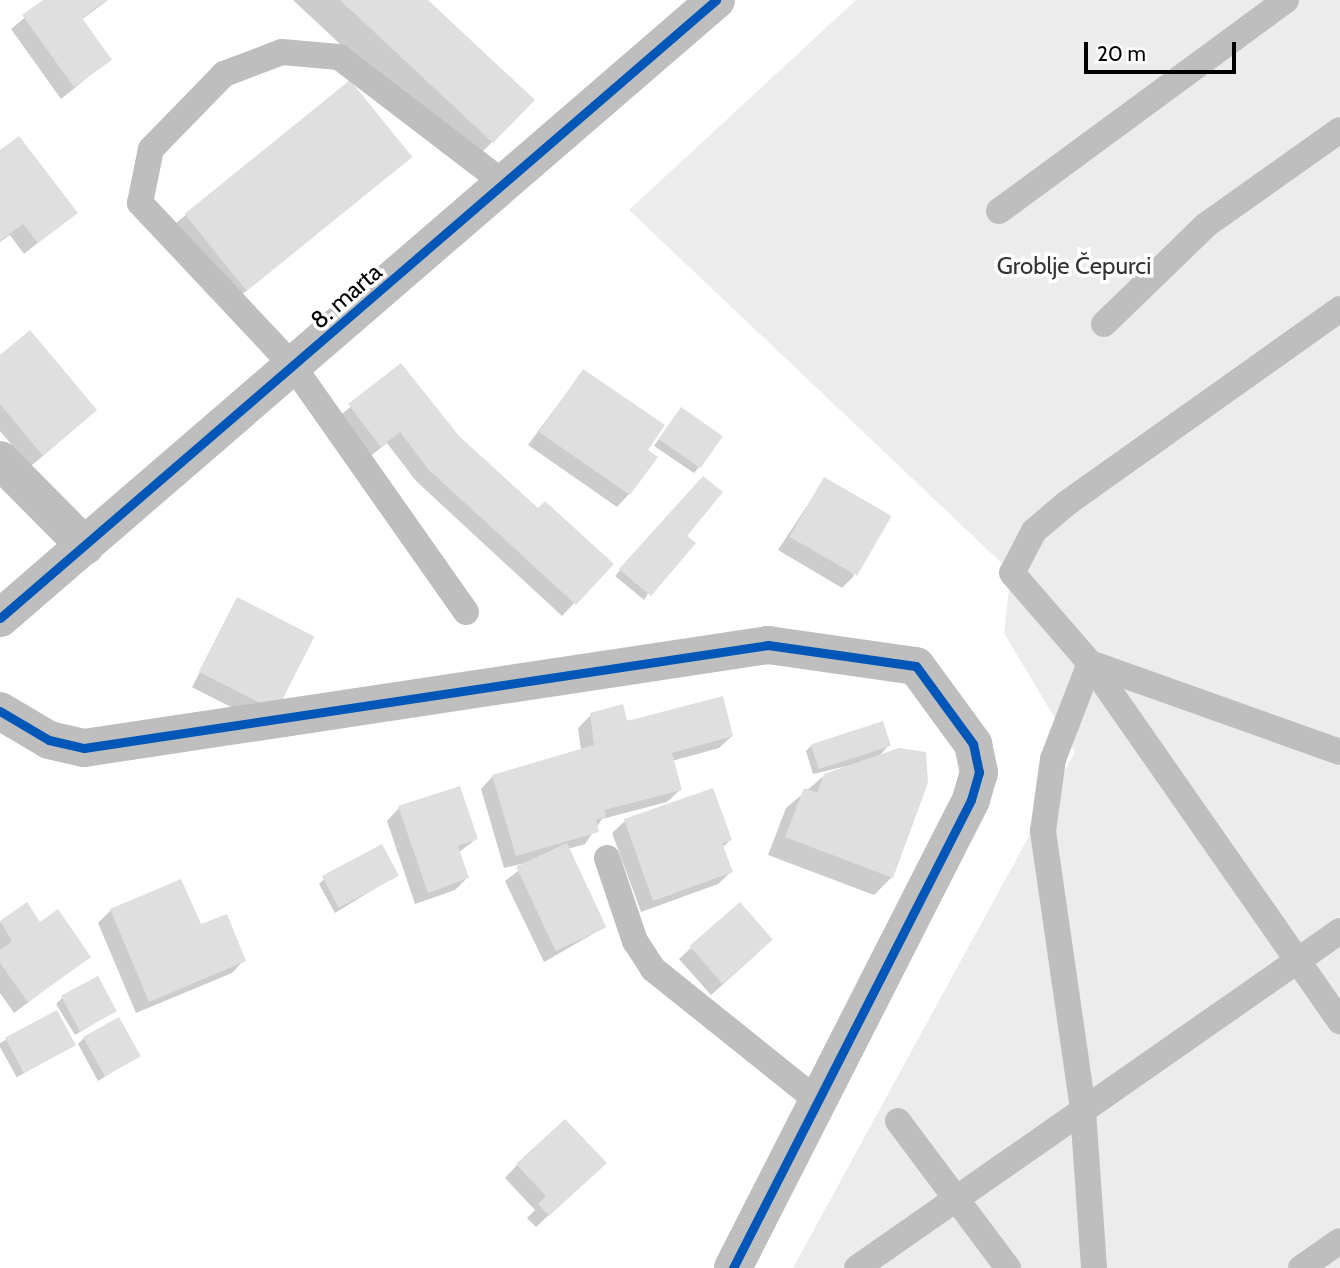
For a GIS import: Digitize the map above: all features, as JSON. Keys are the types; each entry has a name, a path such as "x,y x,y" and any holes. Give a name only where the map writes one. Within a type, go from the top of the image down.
{"street":[{"name":"8. marta","path":"0,618 505,184 701,4"},
{"path":"0,460 85,546"},
{"path":"3,720 49,740 84,748 768,645 916,666 973,744 979,772 971,800 733,1268"}],"lane":[{"path":"999,211 1286,0"},
{"path":"466,612 293,367 140,203 152,149 225,74 282,52 339,57 505,184"},
{"path":"1104,324 1206,225 1340,130"},
{"path":"1340,309 1034,531 1012,573 1090,663 1340,1021"},
{"path":"1090,663 1340,752"},
{"path":"1090,663 1053,759 1043,831 1083,1110 1094,1268"},
{"path":"607,858 635,941 653,969 818,1101"},
{"path":"857,1268 1340,931"},
{"path":"898,1122 959,1197 1008,1268"},
{"path":"1301,1268 1340,1241"}],"green space":[{"name":"Groblje Čepurci","path":"856,0 1340,0 1340,1268 793,1268 1075,752 1004,633 1011,572 629,210"}],"building":[{"path":"43,0 107,0 82,18 112,60 74,87 22,15"},
{"path":"340,0 428,0 535,100 493,143"},
{"path":"350,80 412,157 247,291 184,214"},
{"path":"19,136 78,213 38,243 23,224 0,241 0,150"},
{"path":"30,330 97,410 43,456 0,404 0,355"},
{"path":"401,363 459,436 538,508 545,501 614,564 576,605 428,469 400,432 381,447 348,404"},
{"path":"583,369 665,425 648,450 658,457 630,495 539,432"},
{"path":"681,407 723,436 700,468 659,439"},
{"path":"703,476 723,492 687,536 696,543 651,596 619,569"},
{"path":"824,477 892,516 857,576 790,537"},
{"path":"237,597 315,636 276,711 199,672"},
{"path":"723,696 733,736 672,753 682,790 604,810 606,817 596,820 599,832 516,856 492,775 594,745 590,713 623,704 627,721"},
{"path":"883,721 891,746 819,769 811,744"},
{"path":"899,748 926,752 928,783 893,878 785,837 804,788 817,793 824,774"},
{"path":"460,786 478,839 458,846 469,878 428,893 398,806"},
{"path":"713,788 732,840 722,843 733,872 653,901 624,819"},
{"path":"567,843 606,927 556,951 516,867"},
{"path":"382,844 399,876 339,908 322,876"},
{"path":"181,879 201,924 227,914 246,961 149,1002 110,909"},
{"path":"27,902 40,922 58,909 91,957 28,1002 0,963 0,950 12,941 0,921"},
{"path":"740,902 773,940 722,984 689,946"},
{"path":"98,976 117,1011 80,1031 61,996"},
{"path":"57,1010 76,1045 24,1073 5,1038"},
{"path":"119,1017 141,1056 105,1076 83,1037"},
{"path":"565,1119 607,1163 549,1216 538,1204 546,1196 516,1164"}],"cycle path":[{"path":"0,618 716,0"},
{"path":"0,711 49,740 84,748 768,645 916,666 973,744 979,772 971,800 733,1268"}]}
